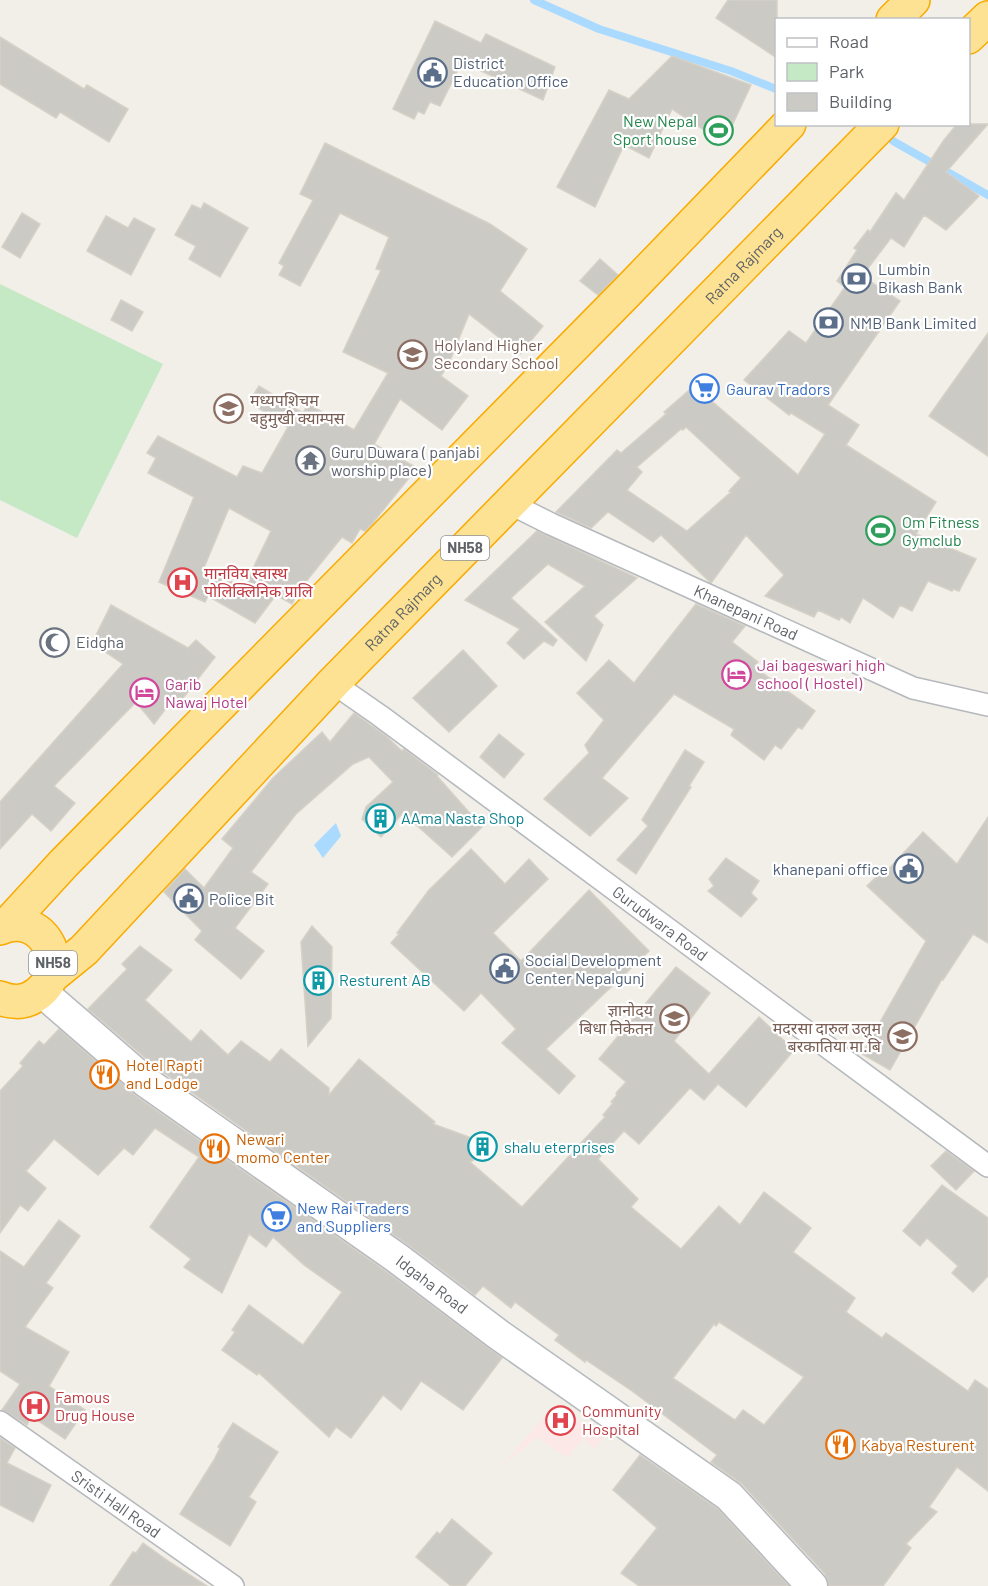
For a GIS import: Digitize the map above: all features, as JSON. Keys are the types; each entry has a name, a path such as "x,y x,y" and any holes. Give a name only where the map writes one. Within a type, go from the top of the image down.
{"highway":[{"path":"895,18 913,0"},
{"path":"970,36 988,18"},
{"name":"NH58","path":"3,926 594,326 787,126"},
{"name":"Ratna Rajmarg","path":"0,1023 30,992 84,950 333,683 880,126"},
{"name":"NH58","path":"3,926 22,925 36,930 47,941 54,958 30,992"}],"street":[{"name":"Khanepani Road","path":"509,503 914,688 988,705"},
{"name":"Gurudwara Road","path":"333,683 389,722 988,1166"},
{"name":"Idgaha Road","path":"30,992 146,1082 397,1258 499,1335 729,1496 812,1586"},
{"name":"Sristi Hall Road","path":"0,1422 233,1586"}],"shaded area":[{"name":"Community Hospital","path":"556,1403 603,1438 594,1449 583,1439 567,1458 537,1437 502,1466"}],"green space":[{"path":"0,284 163,364 77,538 0,500"}],"water":[{"path":"336,823 341,836 323,858 314,845"}],"building":[{"path":"728,0 777,0 775,57 716,18"},
{"path":"435,21 481,43 486,34 555,67 543,100 462,62 440,106 430,102 424,114 418,111 414,119 393,109"},
{"path":"0,37 84,89 87,85 128,109 109,142 60,112 56,118 0,84"},
{"path":"672,56 751,85 724,143 672,109 649,158 624,145 595,207 557,187 609,90 629,99"},
{"path":"988,124 946,172 979,196 946,230 924,215 904,247 891,238 862,276 900,301 828,405 859,425 846,445 936,502 916,534 976,559 959,591 953,589 952,591 928,581 912,611 900,605 893,618 863,598 850,623 841,617 839,620 818,610 814,617 765,596 784,575 746,535 711,583 661,535 653,542 608,512 591,528 556,512 617,450 621,453 694,386 798,475 825,434 791,413 789,415 744,380 789,331 806,343 845,287 837,281 857,250 854,248 868,230 870,232 896,193 904,200 955,126","holes":["686,427 741,478 729,491 731,492 687,531 627,490 642,472 637,467"]},
{"path":"325,143 490,224 527,249 500,291 543,326 520,354 469,314 449,363 441,376 468,396 442,430 400,399 374,444 417,468 372,524 365,531 360,529 352,543 342,537 300,589 292,604 276,595 255,623 208,596 205,602 159,582 194,497 148,473 156,458 147,453 158,436 237,477 243,466 262,473 288,427 249,402 259,386 303,413 308,404 354,430 388,373 343,352 381,270 376,269 389,237 340,213 300,286 279,275 284,266 279,263 313,200 300,194","holes":["229,508 271,531 244,587 203,570"]},
{"path":"204,203 248,228 220,277 189,259 196,246 175,235 192,205 201,209"},
{"path":"22,213 40,224 20,258 2,247"},
{"path":"106,216 128,228 134,218 155,229 131,275 87,251"},
{"path":"600,259 618,275 598,295 580,281"},
{"path":"121,300 143,312 132,331 111,320"},
{"path":"988,333 988,456 929,416"},
{"path":"537,531 637,578 594,616 603,625 586,661 545,622 585,586 548,564 511,598 557,640 553,646 544,641 524,659 507,643 520,629 465,600"},
{"path":"696,604 745,626 732,642 758,662 754,667 815,711 802,729 798,727 781,749 775,745 764,760 731,735 734,729 674,694 602,778 628,798 590,836 544,799 589,753 585,745 604,720 577,693 609,660 634,683"},
{"path":"111,605 188,648 196,640 215,657 180,702 174,698 154,724 136,702 54,786 75,803 51,831 32,814 0,849 0,802 123,664 92,643"},
{"path":"463,650 497,686 449,732 413,698"},
{"path":"354,713 386,736 402,751 404,749 438,775 482,827 452,857 403,813 381,837 362,819 366,807 393,782 369,757 353,764 296,814 251,872 268,884 235,928 264,951 241,979 195,940 202,931 164,892 185,869 204,888 233,848 222,839 273,778 322,732 330,742"},
{"path":"499,734 524,754 504,778 480,757"},
{"path":"685,750 704,762 689,786 691,787 636,874 617,860 648,826 642,820"},
{"path":"988,817 988,943 973,934 942,979 890,1070 862,1054 926,941 867,886 881,872 884,874 923,832 957,864"},
{"path":"471,849 505,884 529,859 548,879 493,933 521,961 589,890 649,951 546,1049 575,1076 559,1094 502,1043 516,1029 481,993 464,1011 391,943 429,890"},
{"path":"726,858 759,881 751,893 757,899 741,917 708,891 714,886 709,879"},
{"name":"Resturent AB","path":"312,926 332,947 331,1018 308,1046 301,942"},
{"path":"140,946 172,970 145,1000 191,1042 201,1030 228,1055 241,1041 270,1062 281,1049 329,1088 329,1095 359,1059 435,1122 433,1124 496,1147 470,1162 522,1207 605,1117 603,1115 613,1103 611,1102 617,1095 616,1093 626,1082 599,1059 676,967 710,993 674,1041 709,1074 759,1017 794,1050 746,1107 718,1084 704,1100 690,1088 639,1144 624,1131 598,1159 638,1199 631,1207 681,1249 719,1206 740,1225 764,1192 811,1228 793,1252 855,1298 846,1312 882,1338 886,1333 968,1391 975,1380 988,1389 988,1491 957,1467 929,1507 937,1512 906,1544 911,1548 883,1586 829,1586 825,1574 742,1484 711,1462 717,1455 632,1391 555,1340 559,1335 515,1302 511,1308 483,1286 475,1295 407,1244 157,1068 88,1009 127,969 122,964","holes":["719,1322 804,1377 764,1425 743,1410 735,1420 673,1378 714,1324 716,1326"]},
{"path":"59,1029 136,1096 387,1272 502,1358 463,1410 421,1381 401,1410 383,1395 351,1438 336,1427 329,1437 259,1373 257,1375 222,1350 235,1332 232,1330 249,1305 303,1345 342,1292 304,1265 273,1237 266,1247 249,1234 222,1293 184,1267 191,1259 150,1227 199,1157 155,1128 133,1155 124,1148 98,1175 54,1139 26,1171 46,1188 28,1211 20,1205 0,1233 0,1091 23,1066 20,1063 39,1041 44,1045"},
{"path":"946,1151 974,1171 956,1190 931,1166"},
{"path":"942,1185 988,1218 988,1276 973,1292 952,1273 958,1266 927,1238 920,1246 903,1231"},
{"path":"59,1220 80,1236 46,1283 53,1288 25,1327 69,1352 49,1386 85,1410 65,1439 31,1416 27,1425 2,1410 20,1384 0,1371 0,1251 24,1267"},
{"path":"233,1423 278,1452 249,1497 256,1502 230,1546 180,1514 214,1460 220,1448 218,1447"},
{"path":"0,1438 15,1448 7,1463 51,1485 33,1522 0,1505"},
{"path":"640,1455 718,1509 789,1586 639,1586 621,1573 657,1528 613,1490"},
{"path":"452,1519 492,1553 465,1586 451,1586 416,1557 437,1532 440,1534"},
{"path":"143,1543 207,1586 110,1586 133,1552 136,1553"}],"waterway":[{"path":"534,0 599,29 731,71 775,89"},
{"path":"893,141 988,195"}],"place":[{"name":"District Education Office","path":"432,72"},
{"name":"New Nepal Sport house","path":"718,130"},
{"name":"Lumbin Bikash Bank","path":"857,278"},
{"name":"NMB Bank Limited","path":"829,323"},
{"name":"Holyland Higher Secondary School","path":"413,354"},
{"name":"Gaurav Tradors","path":"705,389"},
{"name":"मध्यपशिचम बहुमुखी क्याम्पस","path":"229,409"},
{"name":"Guru Duwara ( panjabi worship place)","path":"310,461"},
{"name":"Om Fitness Gymclub","path":"881,531"},
{"name":"मानविय स्वास्थ पोलिक्लिनिक प्रालि","path":"183,582"},
{"name":"Eidgha","path":"55,642"},
{"name":"Jai bageswari high school ( Hostel)","path":"736,674"},
{"name":"Garib Nawaj Hotel","path":"144,693"},
{"name":"AAma Nasta Shop","path":"380,818"},
{"name":"khanepani office","path":"909,869"},
{"name":"Police Bit","path":"188,899"},
{"name":"Social Development Center Nepalgunj","path":"504,969"},
{"name":"Resturent AB","path":"318,980"},
{"name":"ज्ञानाेदय बिधा निकेतन","path":"674,1019"},
{"name":"मदरसा दारुल उलुम बरकातिया मा.बि","path":"902,1037"},
{"name":"Hotel Rapti and Lodge","path":"105,1074"},
{"name":"shalu eterprises","path":"483,1147"},
{"name":"Newari momo Center","path":"215,1148"},
{"name":"New Rai Traders and Suppliers","path":"276,1217"},
{"name":"Famous Drug House","path":"34,1406"},
{"name":"Community Hospital","path":"561,1420"},
{"name":"Kabya Resturent","path":"840,1445"}]}
